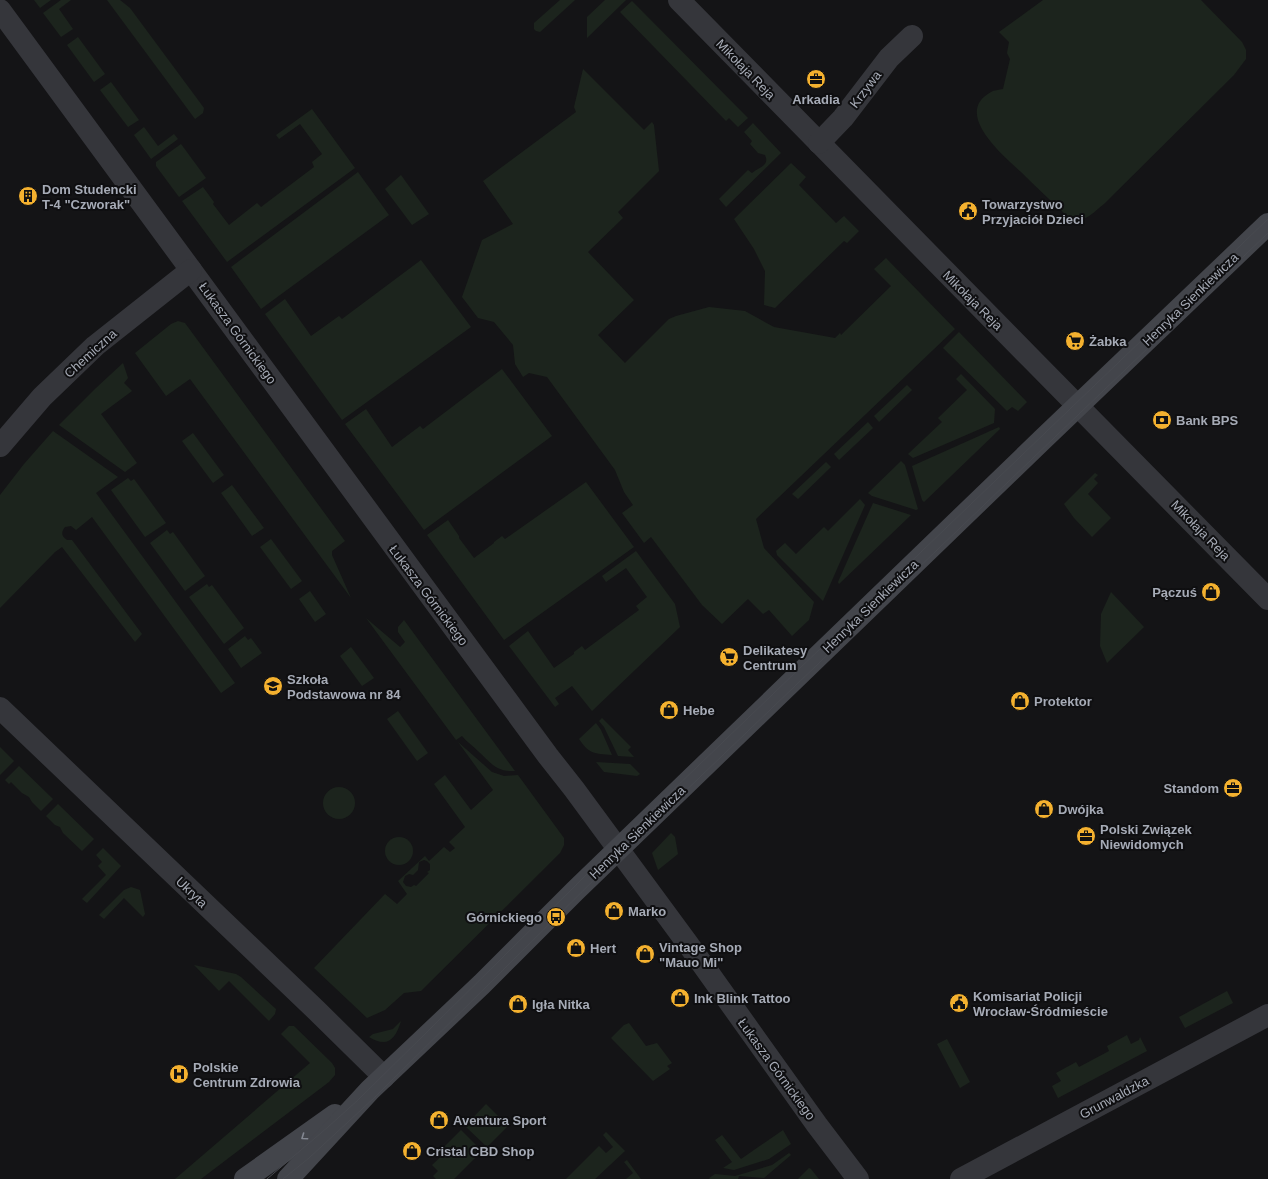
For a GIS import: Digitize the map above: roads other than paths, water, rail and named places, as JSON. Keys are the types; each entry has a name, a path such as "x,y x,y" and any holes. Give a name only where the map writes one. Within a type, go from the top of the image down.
{"street":[{"name":"Mikołaja Reja","path":"678,0 1268,599"},
{"name":"Łukasza Górnickiego","path":"0,10 387,538 688,944 812,1118 858,1179"},
{"name":"Krzywa","path":"819,143 843,118 889,58 912,36"},
{"name":"Henryka Sienkiewicza","path":"288,1179 377,1084 482,984 618,850 1078,405 1268,224"},
{"name":"Chemiczna","path":"0,446 42,398 95,346 191,270"},
{"name":"Ukryta","path":"0,708 316,1010 377,1084"},
{"name":"Grunwaldzka","path":"961,1179 1268,1015"},
{"name":"Henryka Sienkiewicza","path":"245,1179 377,1084"}],"tram line":[{"path":"267,1179 358,1100 649,813 1268,219"},
{"path":"283,1179 309,1158 375,1097 629,845 1268,233"}],"place":[{"name":"Arkadia","path":"816,79"},
{"name":"Dom Studencki T-4 \"Czworak\"","path":"28,196"},
{"name":"Towarzystwo Przyjaciół Dzieci","path":"968,211"},
{"name":"Żabka","path":"1075,341"},
{"name":"Bank BPS","path":"1162,420"},
{"name":"Pączuś","path":"1211,592"},
{"name":"Delikatesy Centrum","path":"729,657"},
{"name":"Szkoła Podstawowa nr 84","path":"273,686"},
{"name":"Protektor","path":"1020,701"},
{"name":"Hebe","path":"669,710"},
{"name":"Standom","path":"1233,788"},
{"name":"Dwójka","path":"1044,809"},
{"name":"Polski Związek Niewidomych","path":"1086,836"},
{"name":"Marko","path":"614,911"},
{"name":"Górnickiego","path":"556,917"},
{"name":"Hert","path":"576,948"},
{"name":"Vintage Shop \"Mauo Mi\"","path":"645,954"},
{"name":"Ink Blink Tattoo","path":"680,998"},
{"name":"Komisariat Policji Wrocław-Śródmieście","path":"959,1003"},
{"name":"Igła Nitka","path":"518,1004"},
{"name":"Polskie Centrum Zdrowia","path":"179,1074"},
{"name":"Aventura Sport","path":"439,1120"},
{"name":"Cristal CBD Shop","path":"412,1151"}]}
